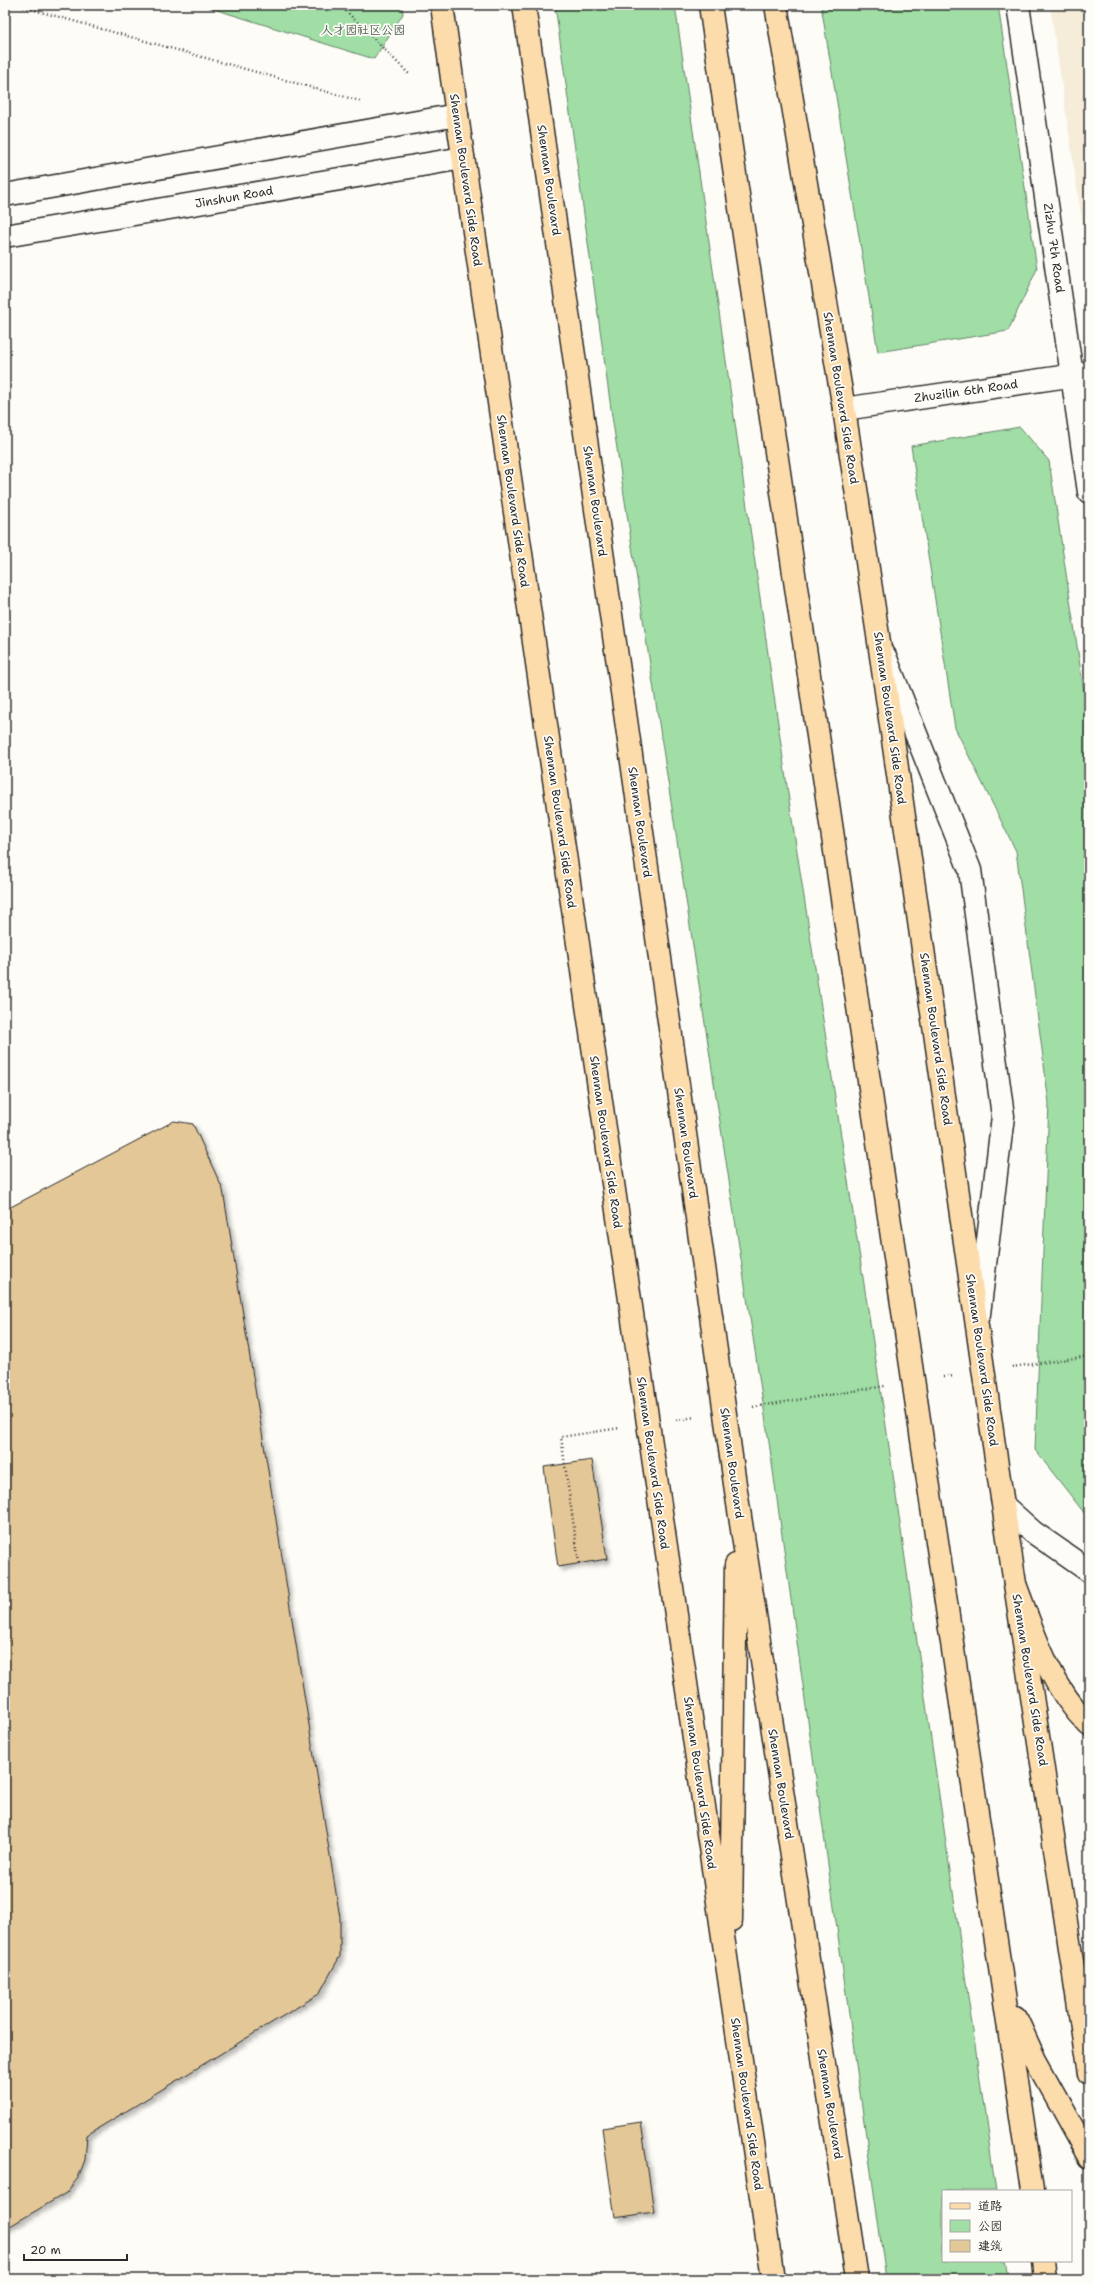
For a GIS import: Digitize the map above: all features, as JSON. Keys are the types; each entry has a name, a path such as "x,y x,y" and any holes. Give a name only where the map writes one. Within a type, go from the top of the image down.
{"main road":[{"name":"Shennan Boulevard Side Road","path":"442,5 456,115 773,2279"},
{"name":"Shennan Boulevard","path":"524,5 724,1412 857,2279"},
{"path":"710,5 1033,2190"},
{"name":"Shennan Boulevard Side Road","path":"776,5 844,408 977,1327 1089,2074"},
{"path":"732,1999 731,1862 736,1604 735,1484"},
{"path":"1015,1584 1052,1677 1079,1715 1089,1725"},
{"path":"1002,1978 1020,2028 1035,2060 1089,2157"},
{"path":"1043,2262 1046,2279"}],"street":[{"name":"Zizhu 7th Road","path":"1018,5 1081,374 1089,492"},
{"path":"5,195 456,115"},
{"name":"Jinshun Road","path":"5,236 463,158"},
{"name":"Zhuzilin 6th Road","path":"844,408 1081,374"},
{"path":"879,642 970,870 1003,1116 977,1327"},
{"path":"1004,1506 1033,1532 1089,1571"}],"path":[{"path":"16,5 362,102"},
{"path":"340,5 410,75"},
{"path":"580,1563 561,1437 1089,1356"}],"shaded area":[{"path":"1050,5 1089,5 1089,268"}],"green space":[{"name":"人才园社区公园","path":"201,5 402,5 403,14 374,59"},
{"path":"555,5 675,5 789,800 886,1426 996,2190 942,2190 942,2262 1006,2262 1009,2279 886,2279 769,1442 612,416"},
{"path":"821,5 998,5 1037,269 1008,331 878,352"},
{"path":"1020,427 1049,461 1089,725 1089,1519 1035,1450 1049,1103 1016,851 955,728 911,446"}],"building":[{"path":"174,1121 193,1124 223,1190 340,1918 340,1956 319,1994 87,2135 85,2160 78,2178 66,2193 5,2229 5,1210"},
{"path":"592,1460 607,1559 558,1567 544,1467"},
{"path":"641,2122 654,2212 615,2218 602,2128"}]}
